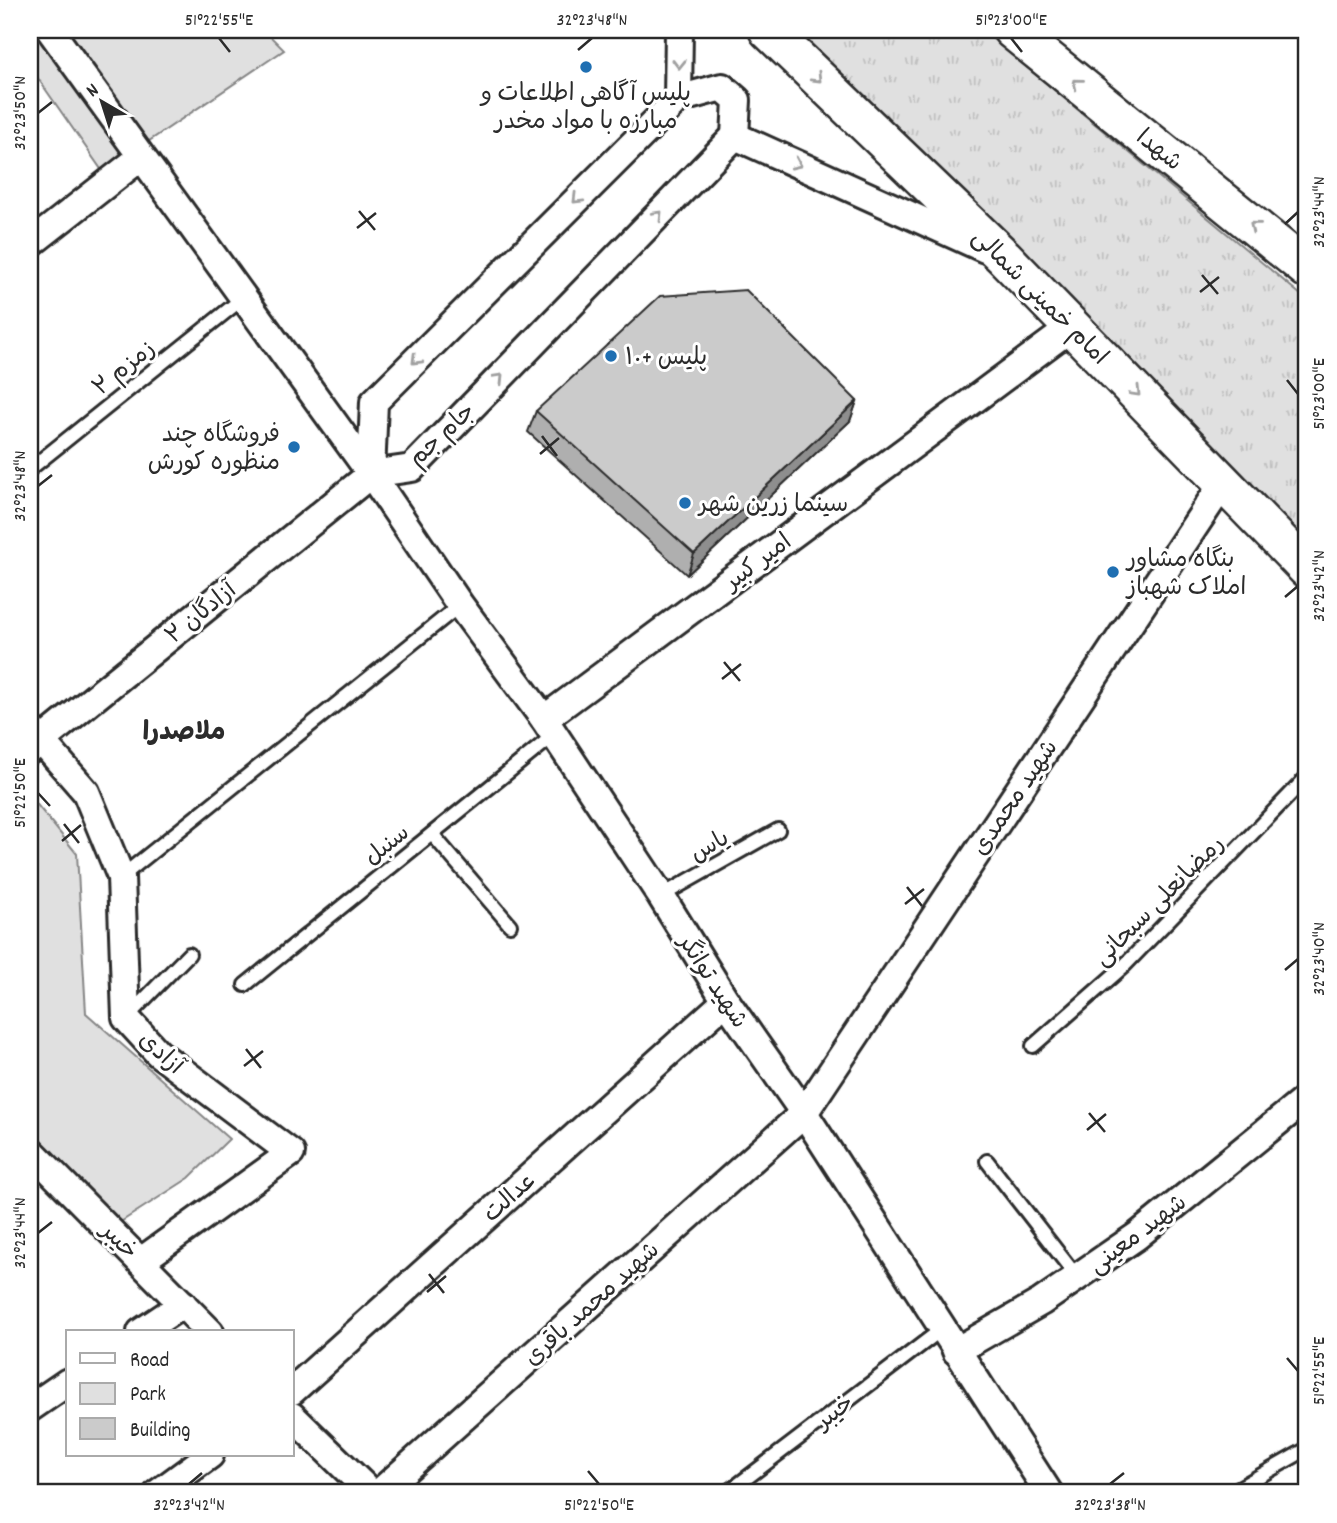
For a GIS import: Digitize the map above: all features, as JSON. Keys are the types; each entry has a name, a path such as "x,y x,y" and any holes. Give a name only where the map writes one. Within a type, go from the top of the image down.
{"main road":[{"name":"امام خمینی شمالی","path":"768,30 1003,257 1224,482 1292,546 1307,569"},
{"name":"شهدا","path":"1012,30 1307,269"}],"street":[{"name":"شهید توانگر","path":"50,30 371,474 460,605 549,727 726,1001 804,1113 1049,1493"},
{"path":"679,30 678,99 722,87 737,100 735,136 1003,257"},
{"name":"جام جم","path":"678,99 374,402 371,474 412,468 735,136"},
{"path":"30,244 141,157"},
{"name":"امیر کبیر","path":"549,727 1073,327"},
{"name":"آزادگان ۲","path":"33,740 371,474"},
{"name":"شهید محمدی","path":"804,1113 1224,482"},
{"name":"آزادی","path":"33,740 86,792 121,877 126,1017 158,1053 292,1153 141,1261"},
{"name":"عدالت","path":"294,1389 726,1001"},
{"name":"شهید معینی","path":"949,1340 1041,1302 1077,1278 1138,1236 1307,1098"},
{"name":"شهید محمد باقری","path":"379,1493 804,1113"},
{"name":"خیبر","path":"30,1150 208,1330"},
{"path":"144,1330 183,1304"},
{"path":"30,1408 66,1382"},
{"path":"294,1418 371,1493"},
{"path":"158,1493 208,1456"}],"lane":[{"name":"زمزم ۲","path":"30,469 243,298"},
{"path":"121,877 460,605"},
{"name":"سنبل","path":"245,985 432,834 549,727"},
{"name":"رمضانعلی سبحانی","path":"1033,1046 1124,966 1307,777"},
{"name":"یاس","path":"661,897 778,830"},
{"path":"432,834 510,925"},
{"path":"126,1017 189,954"},
{"path":"986,1161 1077,1278"},
{"name":"خیبر","path":"727,1493 949,1340"},
{"path":"1230,1493 1307,1449"}],"green space":[{"path":"30,30 264,30 284,50 103,172 30,67"},
{"path":"794,30 982,30 1307,300 1307,537 1227,465"},
{"path":"30,796 77,854 86,1013 229,1139 189,1178 119,1223 30,1130"}],"building":[{"name":"سینما زرین شهر","path":"746,290 857,401 694,554 536,411 660,296"}],"place":[{"name":"پلیس آگاهی اطلاعات و مبارزه با مواد مخدر","path":"586,67"},
{"name":"پلیس +۱۰","path":"611,356"},
{"name":"فروشگاه چند منظوره کورش","path":"294,447"},
{"name":"سینما زرین شهر","path":"685,503"},
{"name":"بنگاه مشاور املاک شهباز","path":"1113,572"}],"district":[{"name":"ملاصدرا","path":"184,730"}]}
